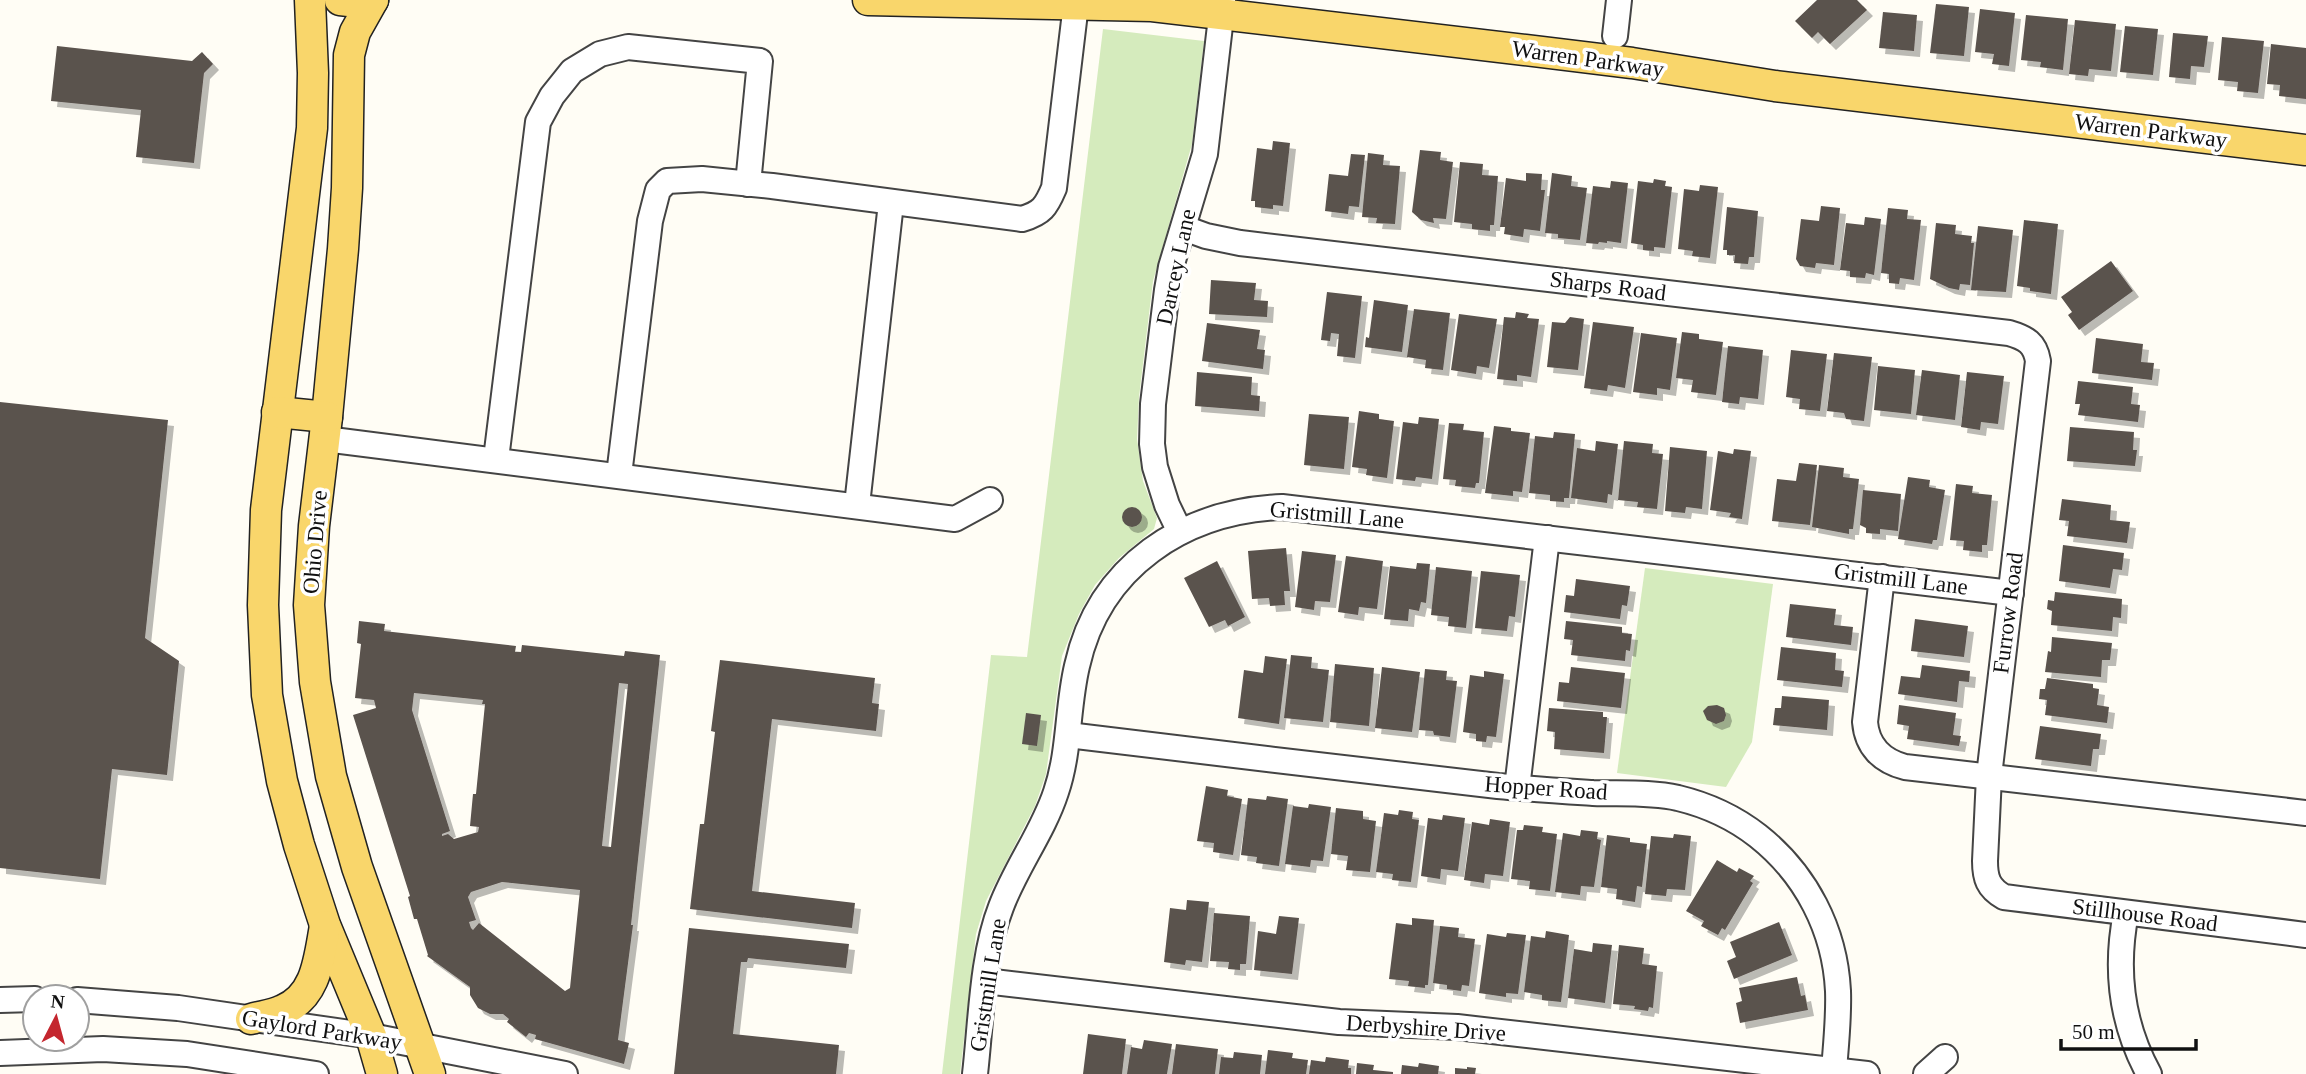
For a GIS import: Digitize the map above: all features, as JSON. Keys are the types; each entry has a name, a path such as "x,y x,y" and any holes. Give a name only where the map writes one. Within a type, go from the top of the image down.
{"main road":[{"name":"Ohio Drive","path":"310,0 312,128 266,510 263,606 267,695 282,781 299,845 325,925 371,1036 382,1074"},
{"path":"340,0 373,0"},
{"name":"Ohio Drive","path":"373,0 355,32 349,55 347,188 326,428 314,526 309,605 318,695 331,776 357,867 430,1074"},
{"name":"Warren Parkway","path":"869,0 1222,8 1789,87 2306,150"},
{"path":"277,412 326,428"},
{"path":"251,1019 283,1010 303,997 317,972 325,925"}],"street":[{"path":"1615,36 1619,0"},
{"path":"619,475 650,221 658,190 667,181 682,178 1022,219 1038,214 1048,203 1054,188 1076,4"},
{"name":"Darcey Lane","path":"1180,532 1158,478 1152,444 1152,421 1167,289 1205,154 1222,8"},
{"path":"496,459 538,122 552,96 572,71 600,54 628,47 760,61 748,184"},
{"path":"857,505 891,203"},
{"name":"Sharps Road","path":"1184,228 1240,243 2009,333 2032,343"},
{"name":"Furrow Road","path":"1989,885 1985,861 1989,776 2038,361 2032,343"},
{"path":"326,428 496,459 955,519 990,500"},
{"name":"Gristmill Lane","path":"975,1074 985,981 996,918 1056,793 1062,772 1077,666 1088,633 1110,592 1129,570 1155,547 1180,532 1206,520 1234,512 1282,507 2011,593"},
{"path":"1517,788 1547,538"},
{"path":"1882,577 1866,728 1871,743 1881,756 1895,764 2306,813"},
{"name":"Hopper Road","path":"1068,734 1517,788 1645,794 1680,799 1713,810 1735,820 1772,848 1793,869 1818,909 1832,947 1838,994 1834,1070"},
{"name":"Stillhouse Road","path":"1989,885 2004,897 2306,935"},
{"path":"2126,913 2121,943 2122,991 2133,1038 2149,1074"},
{"name":"Derbyshire Drive","path":"985,981 1339,1022 1457,1027 1867,1074"},
{"path":"0,1000 21,999"},
{"name":"Gaylord Parkway","path":"91,1000 178,1008 371,1036 565,1074"},
{"name":"Gaylord Parkway","path":"0,1053 103,1049 187,1054 316,1074"},
{"path":"1926,1074 1945,1057"}],"green space":[{"path":"1103,29 1204,41 1192,144 1153,281 1139,397 1137,439 1143,481 1157,518 1154,529 1119,558 1095,585 1079,614 1062,656 1046,774 1035,806 986,901 976,934 960,1074 942,1074 991,655 1027,657"},
{"path":"1645,568 1773,584 1752,742 1726,787 1617,773"}],"building":[{"path":"1817,0 1857,0 1867,10 1830,44 1818,32 1812,38 1795,21"},
{"path":"1936,4 1969,7 1964,56 1930,53"},
{"path":"1980,9 2015,13 2009,66 1992,64 1994,54 1975,52"},
{"path":"1883,12 1917,15 1914,51 1879,48"},
{"path":"2026,15 2068,19 2063,70 2040,67 2041,62 2021,60"},
{"path":"2075,20 2116,24 2111,71 2089,69 2088,76 2069,74"},
{"path":"2125,26 2158,29 2153,75 2120,72"},
{"path":"2173,33 2208,36 2204,67 2191,66 2190,79 2169,77"},
{"path":"2222,37 2264,41 2258,93 2237,91 2238,82 2218,80"},
{"path":"2271,44 2306,48 2306,99 2279,96 2280,85 2267,84"},
{"path":"57,46 192,61 202,52 213,64 204,73 194,163 136,157 141,110 51,101"},
{"path":"1273,141 1290,143 1283,206 1273,205 1273,209 1255,207 1255,201 1251,201 1257,148 1272,150"},
{"path":"1420,150 1441,152 1440,160 1453,162 1446,219 1433,218 1434,223 1421,220 1412,212"},
{"path":"1368,153 1384,155 1383,165 1400,166 1395,224 1376,223 1377,218 1362,217"},
{"path":"1351,154 1365,155 1359,207 1349,206 1348,214 1325,211 1329,174 1348,176"},
{"path":"1460,162 1483,164 1482,175 1498,176 1494,225 1490,225 1490,231 1472,229 1472,224 1454,222"},
{"path":"1526,173 1542,174 1541,190 1545,190 1540,231 1524,229 1523,237 1504,234 1505,227 1500,227 1506,178 1526,181"},
{"path":"1552,173 1572,176 1571,186 1587,188 1580,240 1558,238 1558,234 1545,233"},
{"path":"1654,179 1666,181 1665,186 1672,187 1665,248 1654,247 1654,251 1643,250 1643,245 1631,243 1638,181 1653,183"},
{"path":"1611,181 1628,183 1621,243 1586,243 1593,186 1610,188"},
{"path":"1700,185 1718,187 1710,258 1692,256 1693,251 1678,249 1684,189 1699,191"},
{"path":"1821,206 1840,208 1834,265 1816,263 1815,268 1800,266 1796,259 1801,219 1819,221"},
{"path":"1727,207 1758,211 1754,257 1749,257 1748,264 1734,263 1735,255 1727,255 1727,250 1723,250"},
{"path":"1888,208 1908,210 1907,219 1921,220 1914,280 1900,278 1899,284 1889,283 1889,274 1881,273"},
{"path":"1865,217 1881,219 1874,275 1866,273 1865,278 1850,277 1850,271 1840,270 1846,223 1864,225"},
{"path":"2024,220 2058,224 2051,294 2017,286"},
{"path":"1936,223 1956,225 1955,234 1972,236 1971,243 1974,243 1970,285 1960,284 1959,290 1930,279"},
{"path":"1978,226 2013,230 2006,292 1971,290"},
{"path":"2111,261 2133,291 2079,330 2068,315 2072,312 2061,297"},
{"path":"1211,280 1256,283 1254,300 1268,301 1267,317 1209,314"},
{"path":"1327,292 1362,296 1355,358 1337,356 1339,334 1331,333 1330,341 1321,340"},
{"path":"1374,300 1408,305 1402,352 1365,347 1366,337 1369,338"},
{"path":"1414,309 1450,313 1443,370 1425,368 1426,360 1407,357"},
{"path":"1516,312 1529,314 1527,318 1539,319 1531,377 1517,375 1517,381 1497,379 1504,317 1515,318"},
{"path":"1459,314 1497,319 1489,368 1477,366 1476,374 1451,370"},
{"path":"1570,317 1584,319 1578,370 1547,367 1552,322 1565,323"},
{"path":"1593,322 1634,327 1625,388 1608,385 1607,391 1584,388"},
{"path":"1207,323 1260,330 1257,349 1265,350 1263,369 1202,361"},
{"path":"1682,332 1699,334 1699,339 1723,342 1716,395 1691,392 1693,380 1676,378"},
{"path":"1641,333 1677,338 1670,390 1657,388 1657,395 1633,392"},
{"path":"2096,338 2143,344 2141,362 2154,363 2152,380 2092,373"},
{"path":"1728,346 1763,350 1758,399 1740,397 1739,404 1722,402"},
{"path":"1791,350 1827,354 1820,411 1799,409 1800,399 1786,397"},
{"path":"1834,353 1872,357 1864,421 1846,419 1844,413 1827,411"},
{"path":"1878,366 1915,370 1911,414 1874,410"},
{"path":"1922,370 1960,375 1955,420 1916,415"},
{"path":"1197,372 1252,377 1251,395 1260,396 1259,411 1195,406"},
{"path":"1967,372 2004,376 1998,424 1981,422 1980,430 1961,427"},
{"path":"2078,381 2133,387 2131,404 2140,405 2138,422 2078,415 2080,404 2075,404"},
{"path":"0,402 168,420 145,638 179,661 167,775 112,769 100,879 0,868"},
{"path":"1359,411 1379,414 1379,419 1394,421 1387,478 1366,475 1367,469 1352,467"},
{"path":"1309,414 1349,417 1344,469 1304,465"},
{"path":"1419,417 1439,419 1432,479 1396,479 1403,422 1418,424"},
{"path":"1449,423 1464,424 1463,430 1484,432 1479,483 1476,483 1475,488 1455,486 1456,480 1443,479"},
{"path":"1494,426 1530,433 1522,492 1513,491 1513,496 1485,493"},
{"path":"2070,427 2134,432 2133,450 2137,450 2135,466 2067,461"},
{"path":"1554,432 1575,434 1569,498 1564,498 1564,502 1550,501 1550,495 1529,493 1535,436 1553,438"},
{"path":"1596,441 1618,444 1612,495 1608,494 1607,503 1571,498 1577,448 1595,451"},
{"path":"1624,441 1653,444 1652,453 1663,454 1657,509 1637,507 1638,502 1618,500"},
{"path":"1670,447 1707,451 1702,509 1686,507 1685,513 1665,511"},
{"path":"1734,449 1751,451 1742,519 1729,517 1731,513 1710,510 1718,451 1733,454"},
{"path":"1799,463 1817,465 1810,525 1772,521 1777,479 1796,481"},
{"path":"1819,465 1844,468 1843,477 1859,479 1853,529 1849,529 1849,534 1812,527"},
{"path":"1908,477 1930,480 1929,487 1945,490 1937,540 1933,540 1932,544 1898,539"},
{"path":"1956,484 1973,486 1972,493 1992,495 1987,545 1982,545 1982,552 1963,550 1964,541 1950,540"},
{"path":"1863,490 1901,494 1898,531 1880,529 1880,534 1866,533 1866,528 1860,525"},
{"path":"2062,499 2111,505 2110,520 2130,522 2127,543 2067,536 2069,521 2059,520"},
{"path":"1132,507 1139,510 1142,517 1139,524 1132,527 1125,524 1122,517 1125,510"},
{"path":"2063,545 2124,553 2122,570 2113,569 2110,588 2059,581"},
{"path":"1286,548 1290,591 1284,591 1285,605 1270,606 1269,598 1252,599 1248,551"},
{"path":"1302,551 1336,555 1330,602 1315,601 1314,610 1295,607"},
{"path":"1346,556 1383,561 1377,609 1359,607 1358,615 1338,612"},
{"path":"1217,561 1245,617 1228,626 1225,620 1209,627 1184,578"},
{"path":"1417,563 1430,564 1426,603 1421,602 1419,611 1409,609 1408,621 1384,619 1390,566 1416,569"},
{"path":"1436,567 1472,571 1466,628 1448,626 1449,617 1431,615"},
{"path":"1481,571 1520,575 1515,617 1509,616 1507,631 1475,628"},
{"path":"1576,579 1630,586 1627,606 1622,605 1620,619 1564,612 1566,595 1574,596"},
{"path":"2055,592 2122,599 2121,618 2113,617 2112,631 2051,625 2052,611 2047,609 2048,600 2054,601"},
{"path":"1790,604 1836,609 1834,625 1853,627 1851,645 1786,637"},
{"path":"1915,619 1968,626 1964,657 1911,651"},
{"path":"359,621 385,624 384,631 516,646 515,652 521,652 522,645 624,656 625,651 660,655 633,925 618,1040 629,1043 624,1064 535,1039 536,1035 529,1033 526,1037 507,1022 509,1019 503,1014 490,1014 478,1008 470,995 470,987 427,956 353,715 376,708 374,700 355,698 361,644 357,643","holes":["619,683 628,684 611,847 602,846","414,693 483,700 482,704 485,704 476,794 473,794 470,826 479,827 478,832 454,839 448,834 442,836 450,831 412,710","502,882 580,890 570,988 565,991 479,923 473,930 469,922 476,920 468,897 471,892"]},
{"path":"1566,621 1622,627 1622,633 1632,634 1630,651 1626,650 1625,661 1571,655 1573,640 1564,639"},
{"path":"2052,637 2112,643 2110,660 2102,660 2101,677 2045,672"},
{"path":"1781,647 1836,653 1835,670 1844,671 1842,687 1777,680"},
{"path":"1291,655 1312,657 1311,668 1329,670 1323,722 1284,718"},
{"path":"1265,656 1287,659 1279,724 1238,718 1244,670 1263,673"},
{"path":"720,660 875,678 872,703 879,704 876,731 772,719 752,891 855,903 852,928 690,909 700,824 704,824"},
{"path":"1335,664 1374,668 1369,726 1330,722"},
{"path":"1922,665 1970,671 1969,682 1959,681 1957,702 1898,694 1901,676 1920,678"},
{"path":"1382,667 1420,672 1412,732 1375,728"},
{"path":"1571,667 1625,673 1621,708 1557,701 1559,682 1569,683"},
{"path":"1425,669 1447,671 1446,680 1457,681 1450,737 1434,735 1433,731 1419,730"},
{"path":"1484,671 1504,674 1496,737 1487,736 1486,742 1476,741 1476,734 1463,732 1470,675 1484,677"},
{"path":"2047,678 2093,684 2093,688 2099,689 2097,705 2109,707 2107,723 2045,715 2047,700 2039,699 2040,689 2045,689"},
{"path":"1782,696 1829,700 1827,730 1773,725 1775,708 1781,708"},
{"path":"1717,705 1724,708 1726,715 1724,721 1716,724 1707,720 1703,711 1708,706"},
{"path":"1899,705 1956,713 1953,735 1961,736 1959,746 1907,739 1909,726 1897,724"},
{"path":"1549,708 1603,712 1603,717 1607,717 1604,753 1554,749 1555,732 1547,731"},
{"path":"1026,713 1041,715 1037,746 1022,744"},
{"path":"2040,726 2101,734 2099,749 2093,749 2091,766 2035,759"},
{"path":"1206,786 1228,790 1227,796 1242,799 1233,855 1213,852 1214,843 1197,841"},
{"path":"1267,796 1288,799 1279,866 1256,863 1257,857 1241,855 1248,798 1266,800"},
{"path":"1309,804 1331,807 1323,861 1311,860 1310,867 1285,864 1293,806 1308,808"},
{"path":"1336,808 1363,811 1363,819 1376,821 1370,872 1346,870 1348,856 1331,854"},
{"path":"1399,810 1413,812 1412,819 1419,820 1411,882 1392,880 1393,874 1376,872 1384,813 1398,815"},
{"path":"1443,815 1465,818 1458,871 1441,869 1440,879 1421,876 1428,818 1442,820"},
{"path":"1490,819 1510,822 1503,876 1485,874 1484,883 1464,880 1472,822 1489,825"},
{"path":"1524,825 1543,827 1542,832 1557,834 1550,891 1529,889 1530,881 1511,879 1517,830 1523,830"},
{"path":"1581,830 1598,832 1597,839 1601,840 1594,887 1581,886 1580,895 1555,892 1563,833 1580,836"},
{"path":"1674,834 1691,836 1685,890 1667,889 1666,896 1645,894 1651,836 1673,838"},
{"path":"1607,835 1630,838 1630,842 1647,844 1642,887 1637,886 1635,902 1616,899 1617,889 1601,887"},
{"path":"1717,860 1737,872 1739,868 1754,876 1750,881 1753,883 1725,930 1722,928 1718,935 1701,926 1704,921 1686,911"},
{"path":"1187,900 1209,902 1202,962 1186,960 1185,965 1164,962 1170,908 1186,910"},
{"path":"1214,913 1250,916 1246,964 1240,964 1240,970 1228,969 1229,962 1210,961"},
{"path":"1279,916 1299,918 1292,974 1254,970 1258,931 1276,934"},
{"path":"1412,918 1434,920 1428,985 1425,985 1425,988 1408,986 1409,981 1389,979 1396,923 1412,925"},
{"path":"1779,922 1792,955 1734,979 1727,961 1736,957 1730,942"},
{"path":"1440,926 1459,928 1458,937 1475,939 1469,986 1462,985 1461,991 1433,983"},
{"path":"689,928 849,944 846,968 748,958 747,962 741,962 733,1034 839,1045 836,1074 674,1074"},
{"path":"1546,931 1569,935 1561,1002 1542,1000 1542,995 1524,992 1531,936 1545,938"},
{"path":"1507,933 1526,935 1518,994 1506,993 1506,997 1479,993 1487,934 1506,937"},
{"path":"1593,943 1612,945 1605,1003 1568,998 1574,949 1592,952"},
{"path":"1619,945 1644,948 1642,964 1657,966 1653,1008 1649,1007 1648,1011 1634,1009 1635,1006 1613,1004"},
{"path":"1797,977 1801,996 1805,995 1808,1010 1740,1023 1736,1003 1742,1001 1739,988"},
{"path":"1088,1034 1126,1039 1122,1074 1083,1074"},
{"path":"1144,1040 1172,1044 1167,1074 1127,1074 1131,1047 1142,1049"},
{"path":"1176,1044 1218,1049 1215,1074 1172,1074"},
{"path":"1268,1050 1293,1053 1292,1058 1308,1060 1306,1074 1265,1074"},
{"path":"1234,1052 1262,1055 1260,1074 1219,1074 1221,1057 1233,1058"},
{"path":"1326,1057 1349,1060 1348,1068 1351,1068 1351,1074 1309,1074 1311,1060 1325,1062"},
{"path":"1357,1063 1374,1065 1373,1070 1393,1074 1356,1074"},
{"path":"1419,1063 1439,1066 1438,1074 1401,1074 1402,1065 1418,1067"},
{"path":"1455,1068 1476,1068 1475,1074 1455,1074"}]}
